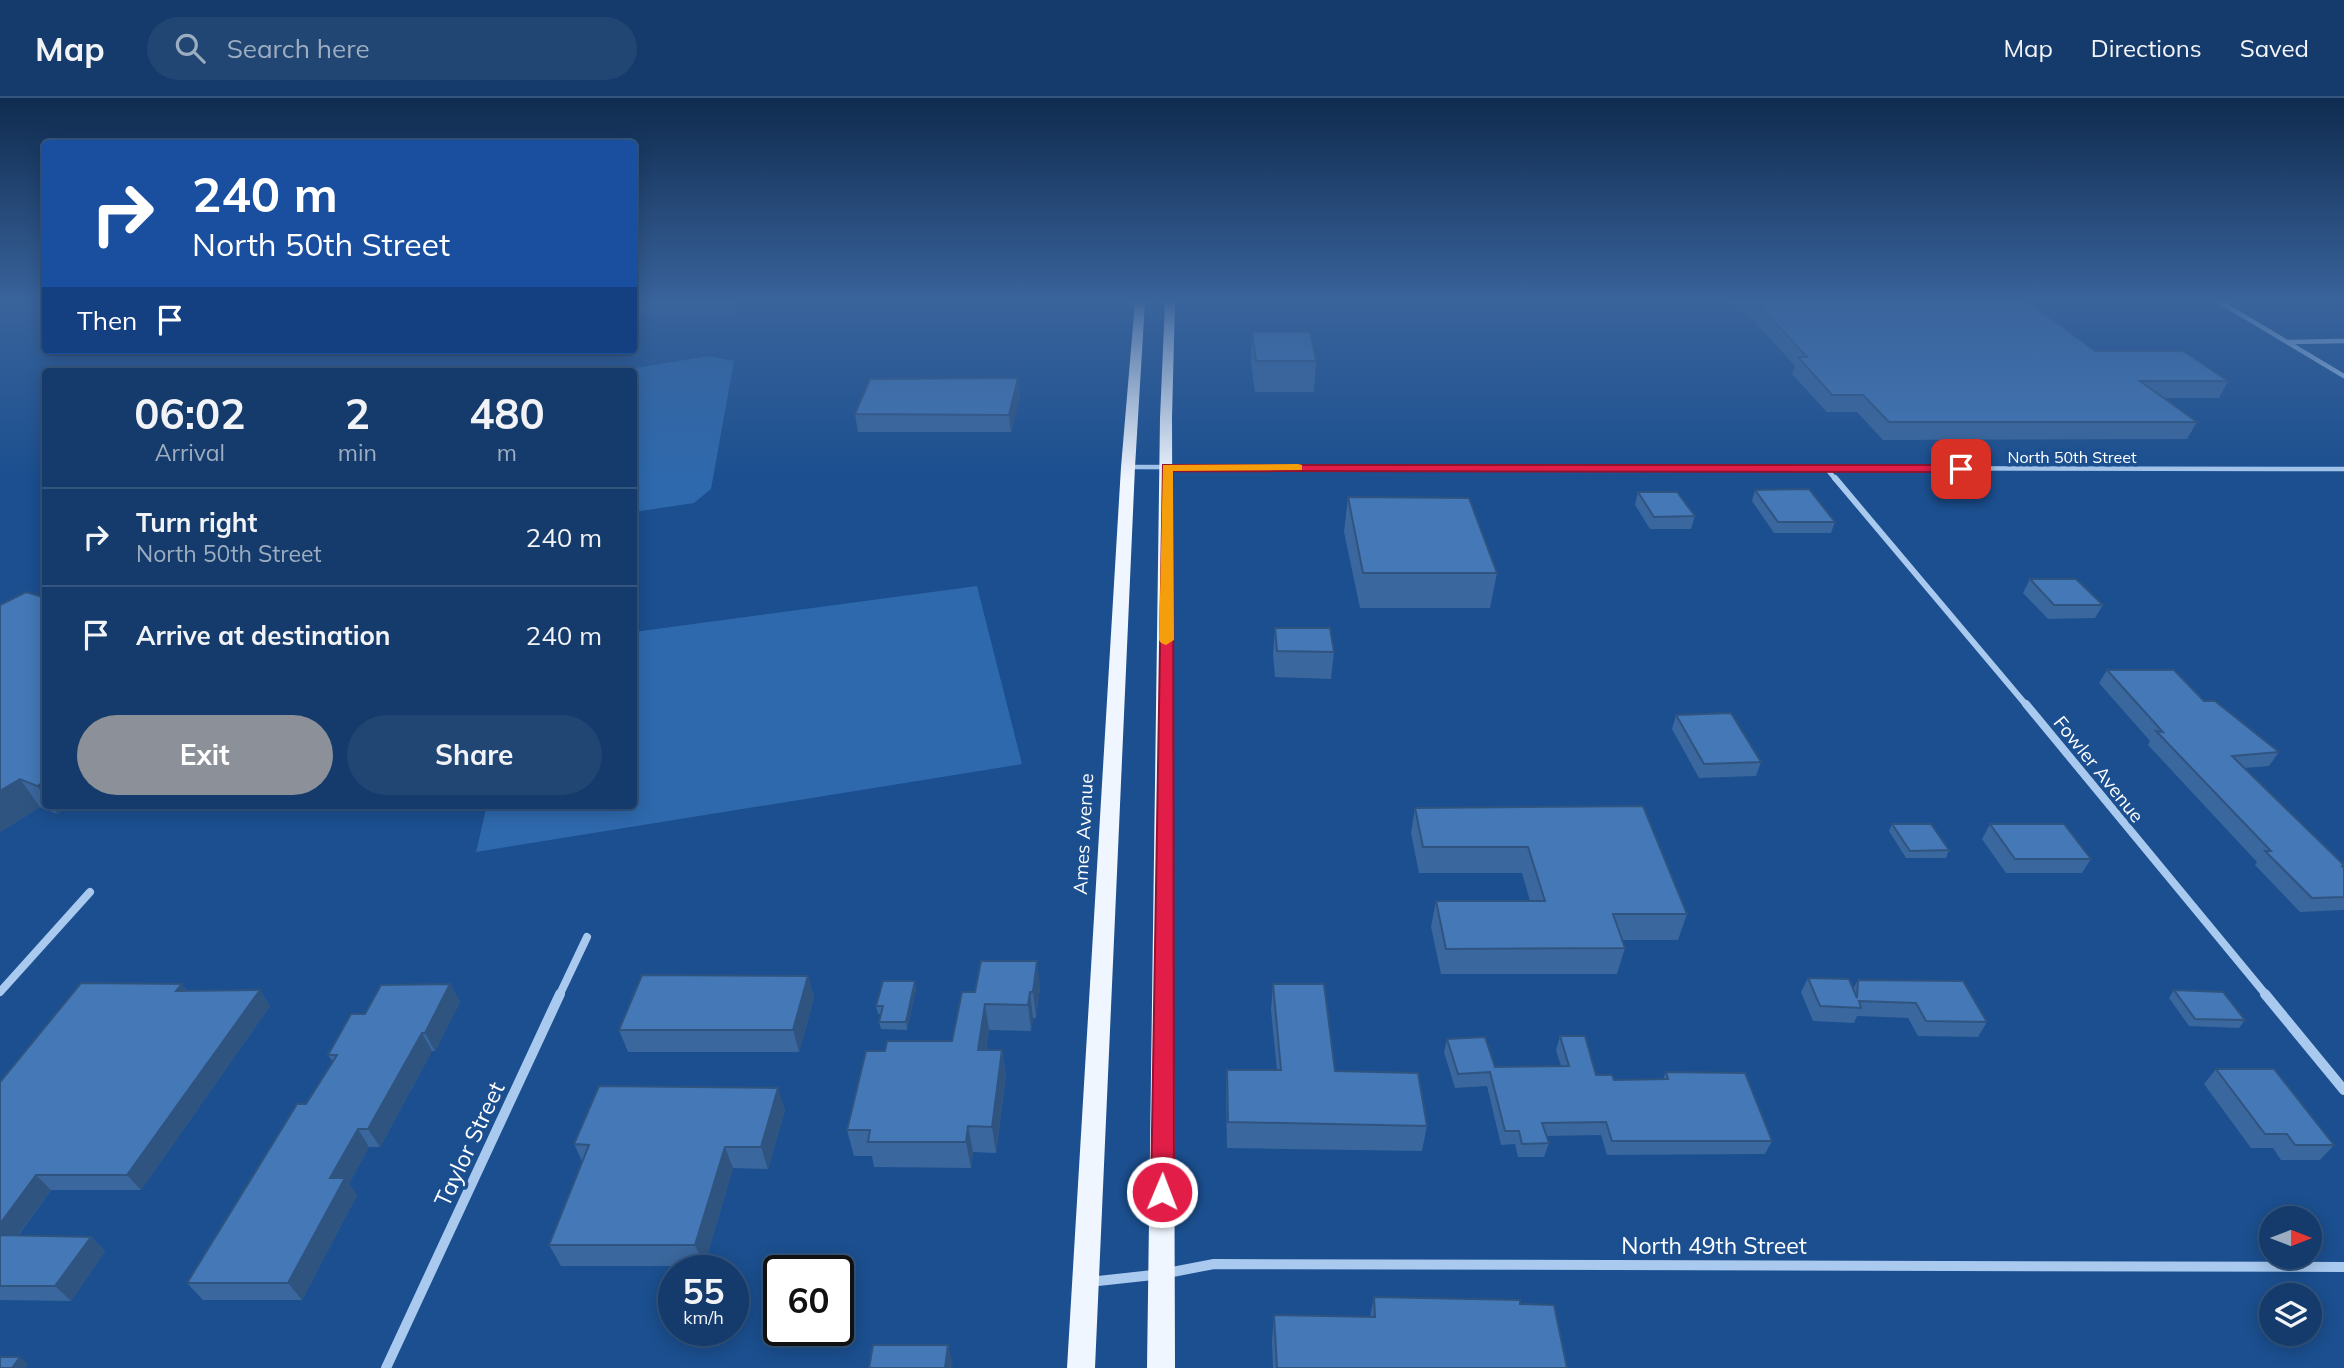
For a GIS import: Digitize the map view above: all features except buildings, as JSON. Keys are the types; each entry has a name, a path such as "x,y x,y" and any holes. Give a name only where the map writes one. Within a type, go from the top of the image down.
{"main road":[{"name":"Ames Avenue","path":"1081,1368 1136,361"},
{"path":"1161,1368 1169,361"}],"street":[{"path":"2319,361 2344,376"},
{"name":"North 50th Street","path":"1128,467 2344,469"},
{"name":"Fowler Avenue","path":"1827,469 1945,606 2344,1090"},
{"path":"0,992 90,892"},
{"name":"Taylor Street","path":"386,1368 587,937"},
{"name":"North 49th Street","path":"1085,1283 1161,1274 1214,1264 2344,1268"}],"shaded area":[{"path":"677,361 734,361 711,489 694,503 637,512 635,368"},
{"path":"977,586 1022,764 476,852 486,809 637,809 637,632"}],"slow traffic":[{"path":"1166,640 1167,467 1298,467"}],"route":[{"path":"1162,1192 1167,467 1961,469"}]}
